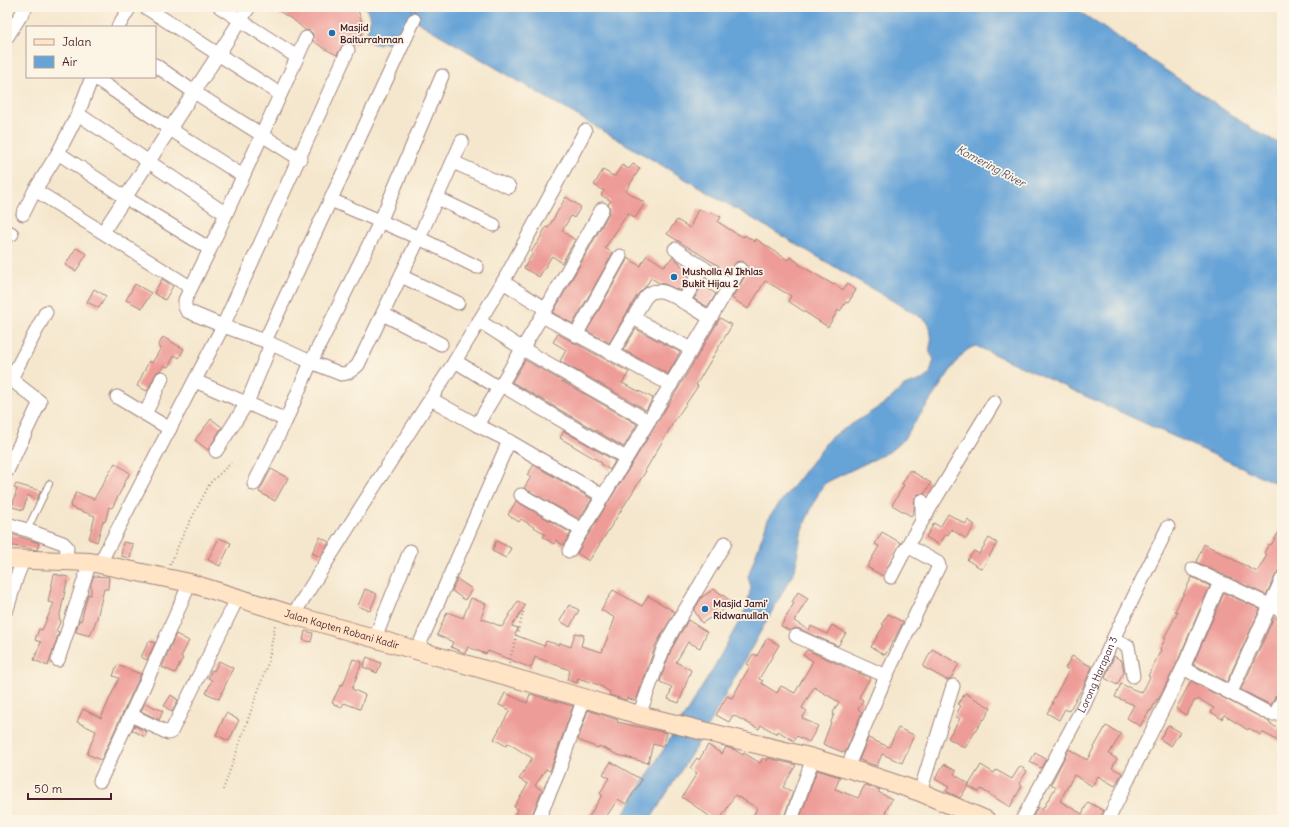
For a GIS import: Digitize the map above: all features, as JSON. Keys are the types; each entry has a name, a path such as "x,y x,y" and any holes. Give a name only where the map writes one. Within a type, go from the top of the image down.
{"main road":[{"name":"Jalan Kapten Robani Kadir","path":"16,559 66,560 95,563 190,583 639,715 848,768 920,792 986,820"}],"street":[{"path":"7,37 26,7"},
{"path":"119,26 130,7"},
{"path":"145,7 280,94"},
{"path":"220,7 297,57"},
{"path":"103,232 249,7"},
{"path":"216,451 247,403 268,343 331,200 414,20"},
{"path":"306,38 210,249 190,288 185,300 185,307 187,311 341,374 350,372 358,365 383,314 462,141"},
{"path":"58,660 95,563 170,429 223,326 300,159 348,50"},
{"path":"156,66 194,92 300,159"},
{"path":"254,484 286,420 311,362 380,222 442,76"},
{"path":"23,214 35,190 58,153 78,114 93,78"},
{"path":"94,78 243,176"},
{"path":"78,114 226,214"},
{"path":"286,612 363,504 456,361 503,282 585,131"},
{"path":"58,153 126,198 210,249"},
{"path":"453,162 509,187"},
{"path":"35,190 190,288"},
{"path":"437,198 494,225"},
{"path":"331,200 419,238 477,267"},
{"path":"477,425 523,349 602,209"},
{"path":"675,249 726,282"},
{"path":"576,335 620,256"},
{"path":"683,302 703,267"},
{"path":"569,551 740,269"},
{"path":"401,276 458,303"},
{"path":"503,282 576,335 671,385"},
{"path":"612,354 644,298 648,294 656,291 664,292 710,318"},
{"path":"7,471 40,402 13,381 13,375 46,312"},
{"path":"383,314 441,344"},
{"path":"633,318 691,349"},
{"path":"479,321 523,349 648,421"},
{"path":"456,361 626,458"},
{"path":"145,414 162,378"},
{"path":"195,382 286,420"},
{"path":"117,397 170,429"},
{"path":"431,399 509,441 603,496"},
{"path":"891,577 922,521 994,402"},
{"path":"417,650 509,441"},
{"path":"521,495 582,530"},
{"path":"922,501 922,521"},
{"path":"7,524 55,539 66,545 66,560"},
{"name":"Lorong Harapan 3","path":"1022,820 1084,705 1113,639 1168,527"},
{"path":"639,715 664,647 725,543"},
{"path":"848,768 886,676 939,566 938,563 912,549 909,545"},
{"path":"375,638 410,551"},
{"path":"7,609 17,576 16,559"},
{"path":"1193,569 1282,612"},
{"path":"1232,692 1282,579"},
{"path":"1108,820 1183,668 1220,582"},
{"path":"100,781 190,583"},
{"path":"131,715 168,733 171,732 238,597"},
{"path":"796,636 886,676"},
{"path":"1113,639 1128,646 1133,676"},
{"path":"1183,668 1232,692 1270,714 1275,714 1277,712 1282,701"},
{"path":"920,792 953,686"},
{"path":"538,820 558,773 584,698"},
{"path":"791,820 813,758"}],"lane":[{"path":"27,530 49,484"}],"path":[{"path":"165,577 182,537 210,483 232,463"},
{"path":"506,676 524,610"},
{"path":"223,790 286,612"}],"water":[{"name":"Komering River","path":"365,7 1073,7 1252,129 1282,145 1282,486 976,346 970,348 957,361 903,440 889,452 824,484 802,529 795,570 700,740 650,820 620,820 712,671 747,607 751,587 748,577 769,517 830,438 887,402 904,386 924,379 930,373 934,359 930,352 931,334 927,321 411,18 395,46 385,42 380,44 372,43 367,38 371,17"}],"building":[{"path":"272,7 357,7 363,25 360,40 354,45 348,42 344,43 337,55 313,41 313,34 310,31 305,30 295,21"},
{"path":"633,164 640,168 626,191 645,203 635,218 628,213 605,248 613,253 573,324 553,313 609,213 610,209 608,204 611,201 601,195 604,191 594,185 603,170 615,176 622,165 629,169"},
{"path":"566,197 581,207 574,218 571,216 562,231 575,240 562,263 552,256 539,277 524,268 533,253 531,252 546,227 548,228"},
{"path":"698,209 721,217 718,222 735,233 744,237 745,235 755,242 756,239 788,260 790,257 799,263 798,264 843,290 847,284 856,290 848,303 846,302 840,311 838,310 828,327 788,301 791,296 765,281 748,309 732,298 747,273 748,269 744,262 736,262 728,274 718,268 719,266 667,234 677,220 690,228"},
{"path":"76,248 87,254 76,271 65,265"},
{"path":"647,255 664,266 673,257 678,261 689,276 680,291 665,284 659,283 651,278 638,294 609,343 587,331 628,258 640,266"},
{"path":"162,279 173,286 165,300 154,293"},
{"path":"135,284 151,293 142,308 126,300"},
{"path":"702,285 716,294 708,307 694,299"},
{"path":"94,289 106,296 99,308 87,302"},
{"path":"720,318 732,325 696,385 698,386 673,423 646,471 589,561 577,553"},
{"path":"636,329 680,352 668,374 623,350"},
{"path":"558,334 629,372 622,383 653,398 646,410 560,361 566,350 553,342"},
{"path":"163,337 184,349 179,358 175,355 168,367 164,365 161,370 157,372 147,391 137,386 149,361 152,363 161,348 158,346"},
{"path":"525,360 637,424 624,447 512,382"},
{"path":"211,419 222,427 208,450 195,440"},
{"path":"564,431 615,461 610,470 601,464 602,463 560,438"},
{"path":"115,463 130,473 112,508 109,507 97,542 89,539 95,516 70,507 76,492 94,499"},
{"path":"534,465 592,499 579,519 524,488 531,477 527,475"},
{"path":"271,469 288,478 275,501 259,492"},
{"path":"910,470 931,483 924,494 918,494 915,497 914,510 911,516 892,505 904,485 902,484"},
{"path":"16,484 41,491 36,500 28,495 23,510 12,507 17,489 14,488"},
{"path":"516,501 571,533 563,545 556,540 554,544 543,537 545,534 521,519 519,522 508,515"},
{"path":"948,514 966,524 968,520 975,525 966,539 951,529 939,545 926,537 934,523 940,527"},
{"path":"1282,527 1282,566 1275,576 1266,595 1196,562 1204,544 1257,572 1267,555 1264,553 1269,544 1271,545"},
{"path":"882,532 901,543 883,576 867,567 879,546 875,544"},
{"path":"7,533 39,543 37,550 7,545"},
{"path":"320,537 329,542 320,557 312,553"},
{"path":"219,538 231,543 220,566 208,560"},
{"path":"989,538 997,543 982,569 967,560 974,551 979,554"},
{"path":"496,541 511,548 506,558 492,551"},
{"path":"123,542 133,544 130,558 121,556"},
{"path":"54,574 68,577 59,619 61,620 56,631 59,632 48,666 34,660 41,642 35,640 39,629 42,630 54,603 48,602"},
{"path":"94,576 109,577 108,589 104,589 97,618 90,636 76,632 79,620 81,621 88,594 91,595 91,583"},
{"path":"1192,577 1210,586 1176,665 1158,700 1157,699 1151,711 1150,710 1140,726 1127,718 1134,705 1115,697 1121,684 1142,693 1150,677 1148,676 1166,638 1164,638 1178,612 1175,611"},
{"path":"457,579 472,589 465,600 452,591"},
{"path":"365,589 377,594 370,611 358,606"},
{"path":"714,589 734,603 702,623 694,610 702,597"},
{"path":"613,590 642,606 648,596 675,612 656,644 636,701 609,695 610,692 599,685 578,678 577,683 567,680 570,670 535,657 531,668 488,651 486,654 468,647 465,653 451,647 453,642 437,635 447,612 463,618 471,598 486,604 481,618 502,627 518,601 525,606 512,626 518,628 515,635 544,646 546,641 559,645 560,643 571,647 575,633 584,635 581,646 602,652 615,618 601,610"},
{"path":"798,592 808,598 794,621 809,630 811,626 827,634 832,625 846,633 838,646 799,629 795,628 790,631 781,626 794,603 792,602"},
{"path":"1224,593 1260,609 1227,682 1193,664"},
{"path":"569,605 579,610 570,627 560,621"},
{"path":"888,614 903,622 885,655 871,647 884,625 882,624"},
{"path":"1274,617 1282,622 1282,693 1275,697 1271,705 1241,690"},
{"path":"688,620 707,632 700,648 688,642 676,662 691,670 679,703 668,699 672,687 660,682 671,650"},
{"path":"305,631 313,633 311,642 303,640"},
{"path":"176,634 189,641 181,657 183,658 175,673 162,667"},
{"path":"767,638 779,645 759,679 763,681 761,683 777,693 781,686 795,693 813,661 803,655 807,650 870,678 859,697 863,700 858,709 862,712 845,753 823,744 834,714 833,713 839,702 814,687 802,708 807,711 802,718 818,726 809,742 797,736 794,741 778,731 777,734 761,725 759,729 733,715 729,722 716,715 727,696 732,698 750,666 747,664 753,654 757,656"},
{"path":"149,641 155,643 147,660 141,657"},
{"path":"932,649 959,664 951,678 947,680 923,667"},
{"path":"1072,656 1092,667 1083,687 1069,711 1065,709 1059,720 1047,713 1069,670 1065,668"},
{"path":"1114,656 1122,661 1124,672 1117,685 1105,678"},
{"path":"367,657 381,663 377,673 363,667"},
{"path":"353,659 362,662 352,689 365,695 360,709 344,703 341,708 332,703 341,684 343,685"},
{"path":"219,661 233,668 219,699 206,693 212,680 208,678 212,670 214,671"},
{"path":"117,665 141,674 101,760 87,754 96,731 77,722 83,709 101,718 119,678 113,676"},
{"path":"1191,681 1270,722 1269,723 1282,731 1282,743 1262,732 1261,735 1249,728 1248,730 1224,715 1222,719 1211,712 1214,708 1198,699 1196,701 1195,700 1186,715 1176,709"},
{"path":"505,693 527,703 530,694 573,706 550,771 546,769 535,786 542,790 530,820 511,820 518,809 514,807 528,784 519,779 532,758 508,743 506,746 494,739 510,710 499,705"},
{"path":"965,693 991,708 965,748 948,738 960,719 955,716 961,706 958,704"},
{"path":"171,695 178,700 172,712 164,706"},
{"path":"145,703 163,711 159,720 141,711"},
{"path":"588,710 618,720 617,722 667,733 663,747 653,744 648,763 618,755 599,746 598,748 578,740"},
{"path":"226,713 239,720 229,741 216,735"},
{"path":"1168,725 1180,732 1171,746 1160,739"},
{"path":"135,726 147,732 145,737 132,730"},
{"path":"1106,726 1121,734 1109,754 1117,759 1112,768 1122,773 1115,786 1098,776 1092,786 1074,775 1060,801 1082,814 1088,802 1104,811 1100,820 1031,820 1038,807 1042,810 1056,787 1051,784 1069,749 1087,760"},
{"path":"898,728 914,735 902,763 882,754 877,766 859,760 868,738 889,747"},
{"path":"708,745 722,754 726,747 743,755 744,753 760,763 763,758 767,761 768,758 796,765 783,787 793,792 783,820 751,820 757,808 735,795 720,820 706,820 709,816 682,797 697,773 690,768 697,758 699,760"},
{"path":"1035,753 1046,759 1041,768 1030,762"},
{"path":"611,762 642,780 626,804 618,799 604,820 587,820 602,795 600,793 609,778 603,774"},
{"path":"944,764 956,771 954,774 969,784 960,798 946,791 949,787 935,779"},
{"path":"981,765 994,773 996,770 1012,779 1020,766 1027,771 1019,784 1022,786 1010,807 981,789 979,792 968,786"},
{"path":"817,770 840,777 835,789 858,798 865,785 880,790 878,792 892,799 885,813 897,820 799,820"}],"ferry route":[{"path":"411,7 413,14"},
{"path":"415,14 416,7"}],"place":[{"name":"Masjid Baiturrahman","path":"332,33"},
{"name":"Musholla Al Ikhlas Bukit Hijau 2","path":"674,277"},
{"name":"Masjid Jami' Ridwanullah","path":"705,609"}]}
